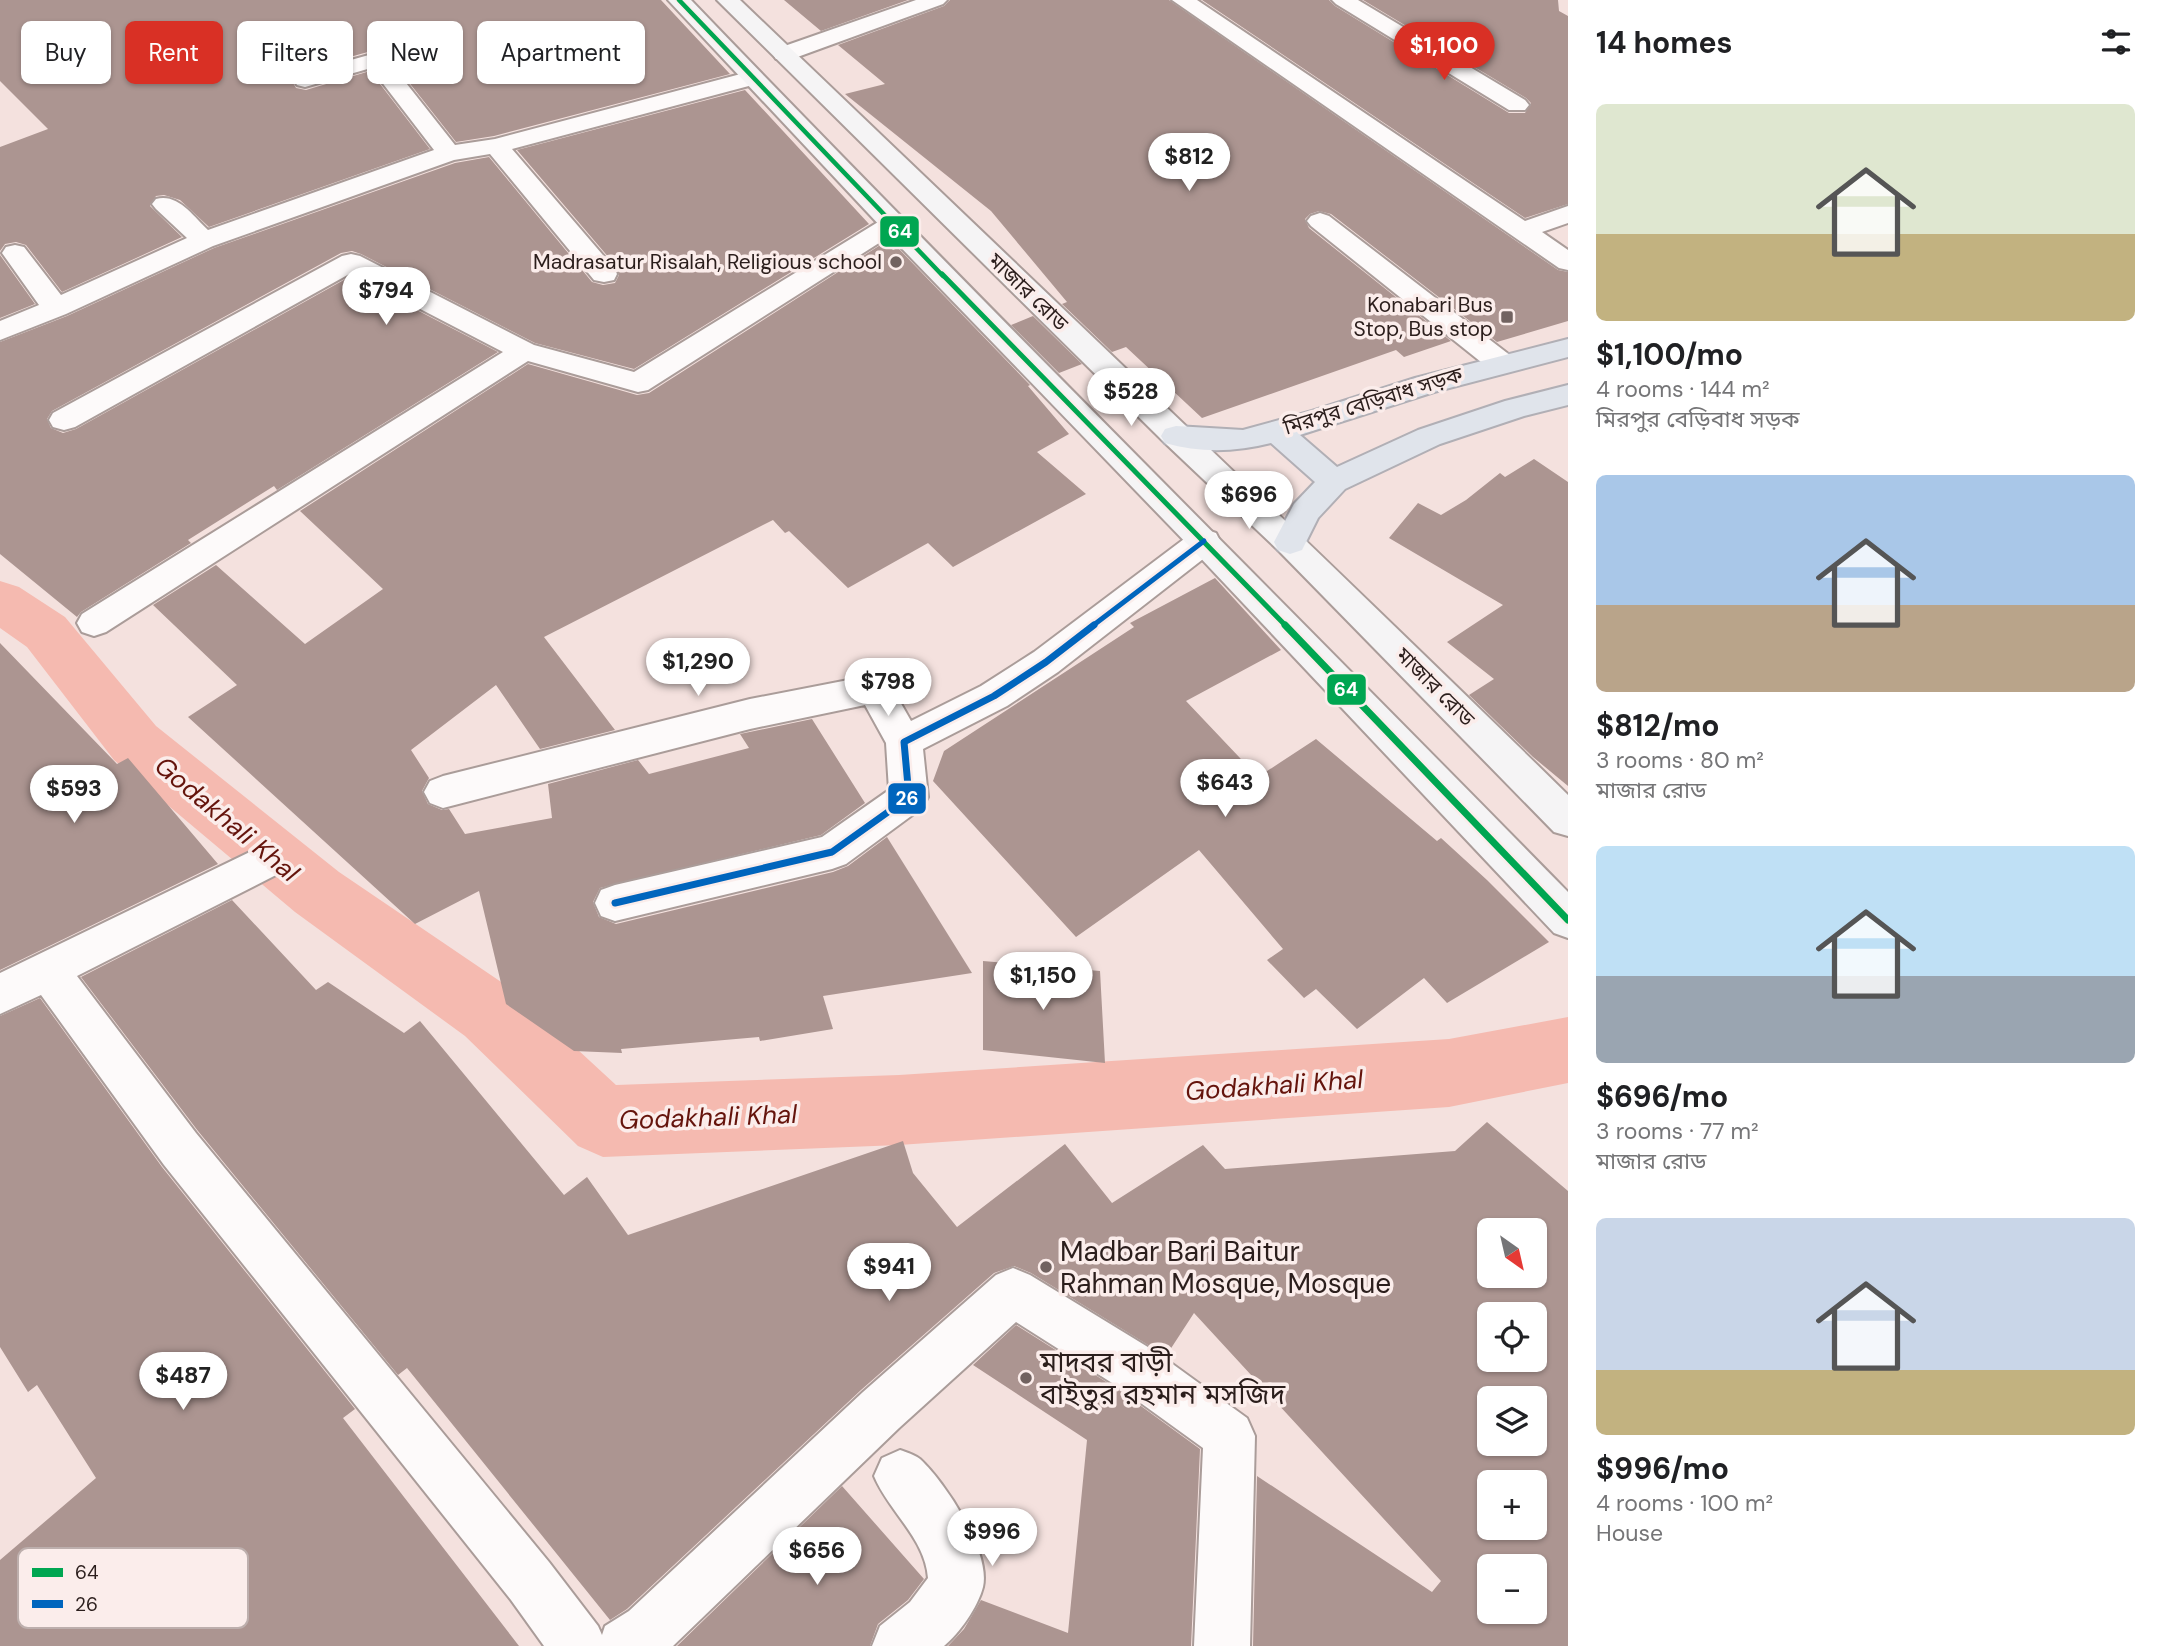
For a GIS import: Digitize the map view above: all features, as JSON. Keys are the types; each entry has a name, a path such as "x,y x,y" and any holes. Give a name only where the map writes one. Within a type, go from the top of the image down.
{"highway":[{"name":"মিরপুর বেড়িবাধ সড়ক","path":"1175,436 1243,440 1501,363 1568,348"},
{"path":"1260,556 1334,481 1429,437 1516,408 1568,395"},
{"path":"1276,430 1334,481"}],"main road":[{"name":"মাজার রোড","path":"679,0 892,224 1204,541 1260,556 1568,820"},
{"name":"মাজার রোড","path":"728,0 1175,436 1260,556 1568,920"},
{"path":"746,72 784,54"},
{"path":"1121,456 1175,436"}],"street":[{"path":"784,54 936,0"},
{"path":"1183,0 1568,262"},
{"path":"1343,0 1517,105"},
{"path":"353,66 376,60 449,153"},
{"path":"0,331 56,309 204,240 449,153 496,146 746,72"},
{"path":"496,146 604,274"},
{"path":"165,204 204,240"},
{"path":"1523,230 1568,214"},
{"path":"1320,221 1501,363"},
{"path":"64,421 351,262 524,351 638,383 892,224"},
{"path":"15,253 56,309"},
{"path":"94,623 524,351"},
{"path":"904,742 994,696 1045,662 1204,541"},
{"path":"443,792 750,714 874,689 904,742 909,797 832,852 615,904"},
{"path":"0,994 262,863"},
{"path":"48,971 180,1149 530,1581 578,1646"},
{"path":"625,1646 649,1631 881,1410 1013,1293 1138,1370 1228,1436 1222,1646"},
{"path":"900,1476 929,1513 953,1553 956,1586 930,1622 900,1646"}],"building":[{"path":"0,0 661,0 730,74 494,136 456,142 410,84 463,84 463,21 367,21 367,52 353,56 353,21 237,21 237,84 294,84 296,88 306,90 326,84 353,84 353,76 367,72 367,84 380,84 430,149 209,227 180,200 164,195 156,196 150,206 182,237 62,292 26,245 16,242 5,244 0,251 0,147 48,129 0,81"},
{"path":"784,0 908,0 821,31"},
{"path":"950,0 1169,0 1558,270 1568,272 1568,321 1497,342 1331,214 1319,211 1305,219 1309,228 1451,341 1404,357 1396,350 1202,418 1126,347 1112,352 1062,304 1067,302 991,211 845,94 885,84 838,45 944,6"},
{"path":"1202,0 1329,0 1509,113 1525,113 1531,103 1526,98 1363,0 1558,0 1559,11 1568,16 1568,204 1525,218"},
{"path":"745,90 869,224 634,369 535,343 361,254 352,251 341,253 52,411 47,419 51,428 63,433 76,429 351,276 498,352 277,490 274,486 188,540 191,543 77,617 0,554 0,342 67,316 214,248 455,163 489,157 592,282 603,285 615,283 619,275 616,266 517,150"},
{"path":"885,242 893,250 898,248 1030,385 1028,386 1069,434 1037,452 1086,494 953,567 928,543 848,588 789,531 785,533 773,520 544,637 615,730 540,749 496,685 411,750 429,778 422,791 428,804 442,810 449,809 465,834 552,818 548,784 638,760 649,774 749,748 740,734 812,719 865,803 821,835 600,888 593,902 599,917 616,924 833,872 848,866 887,837 972,973 823,996 833,1029 760,1041 759,1037 621,1049 622,1053 574,1051 506,1004 479,891 415,924 188,717 237,685 153,605 216,565 305,644 383,589 300,511 528,364 637,395 649,393"},
{"path":"0,255 35,304 0,318"},
{"path":"1033,316 1082,364 1059,373 1011,325"},
{"path":"1534,459 1568,482 1568,786 1533,757 1469,695 1494,679 1447,642 1503,605 1389,538 1418,503 1441,515 1466,500 1500,473 1505,477"},
{"path":"1215,578 1281,650 1186,701 1258,777 1316,739 1437,841 1441,838 1549,942 1447,1003 1424,978 1357,1029 1316,989 1304,998 1267,960 1283,949 1199,850 1076,937 933,781 944,751 1134,627 1130,623"},
{"path":"0,643 117,764 128,758 218,864 0,970"},
{"path":"232,900 316,990 328,982 404,1033 420,1021 564,1195 587,1177 628,1235 903,1141 913,1173 957,1227 1065,1144 1112,1203 1203,1145 1225,1169 1455,1151 1487,1122 1568,1191 1568,1646 1253,1646 1257,1476 1432,1592 1441,1581 1194,1313 1166,1356 1031,1273 1014,1266 994,1273 861,1390 627,1609 610,1620 407,1368 398,1375 198,1131 81,977"},
{"path":"983,961 1100,971 1105,1063 983,1050"},
{"path":"40,998 162,1167 355,1409 343,1418 519,1646 0,1646 0,1560 96,1478 37,1385 28,1392 0,1347 0,1016"},
{"path":"1016,1325 1119,1390 1200,1449 1191,1646 948,1646 964,1629 981,1600 1068,1633 1087,1440 973,1365"},
{"path":"842,1486 924,1579 908,1600 878,1624 870,1646 677,1646"}],"waterway":[{"name":"Godakhali Khal","path":"0,601 46,632 135,743 317,892 489,1013 603,1121 899,1110 1449,1073 1568,1050"}],"transit line":[{"name":"64","path":"679,0 892,224 1204,541 1568,920"},
{"name":"26","path":"615,903 832,852 909,797 904,742 994,696 1046,662 1204,541"}],"place":[{"name":"Madrasatur Risalah, Religious school","path":"896,262"},
{"name":"Konabari Bus Stop, Bus stop","path":"1507,317"},
{"name":"Madbar Bari Baitur Rahman Mosque, Mosque","path":"1046,1267"},
{"name":"মাদবর বাড়ী বাইতুর রহমান মসজিদ","path":"1026,1378"}]}
